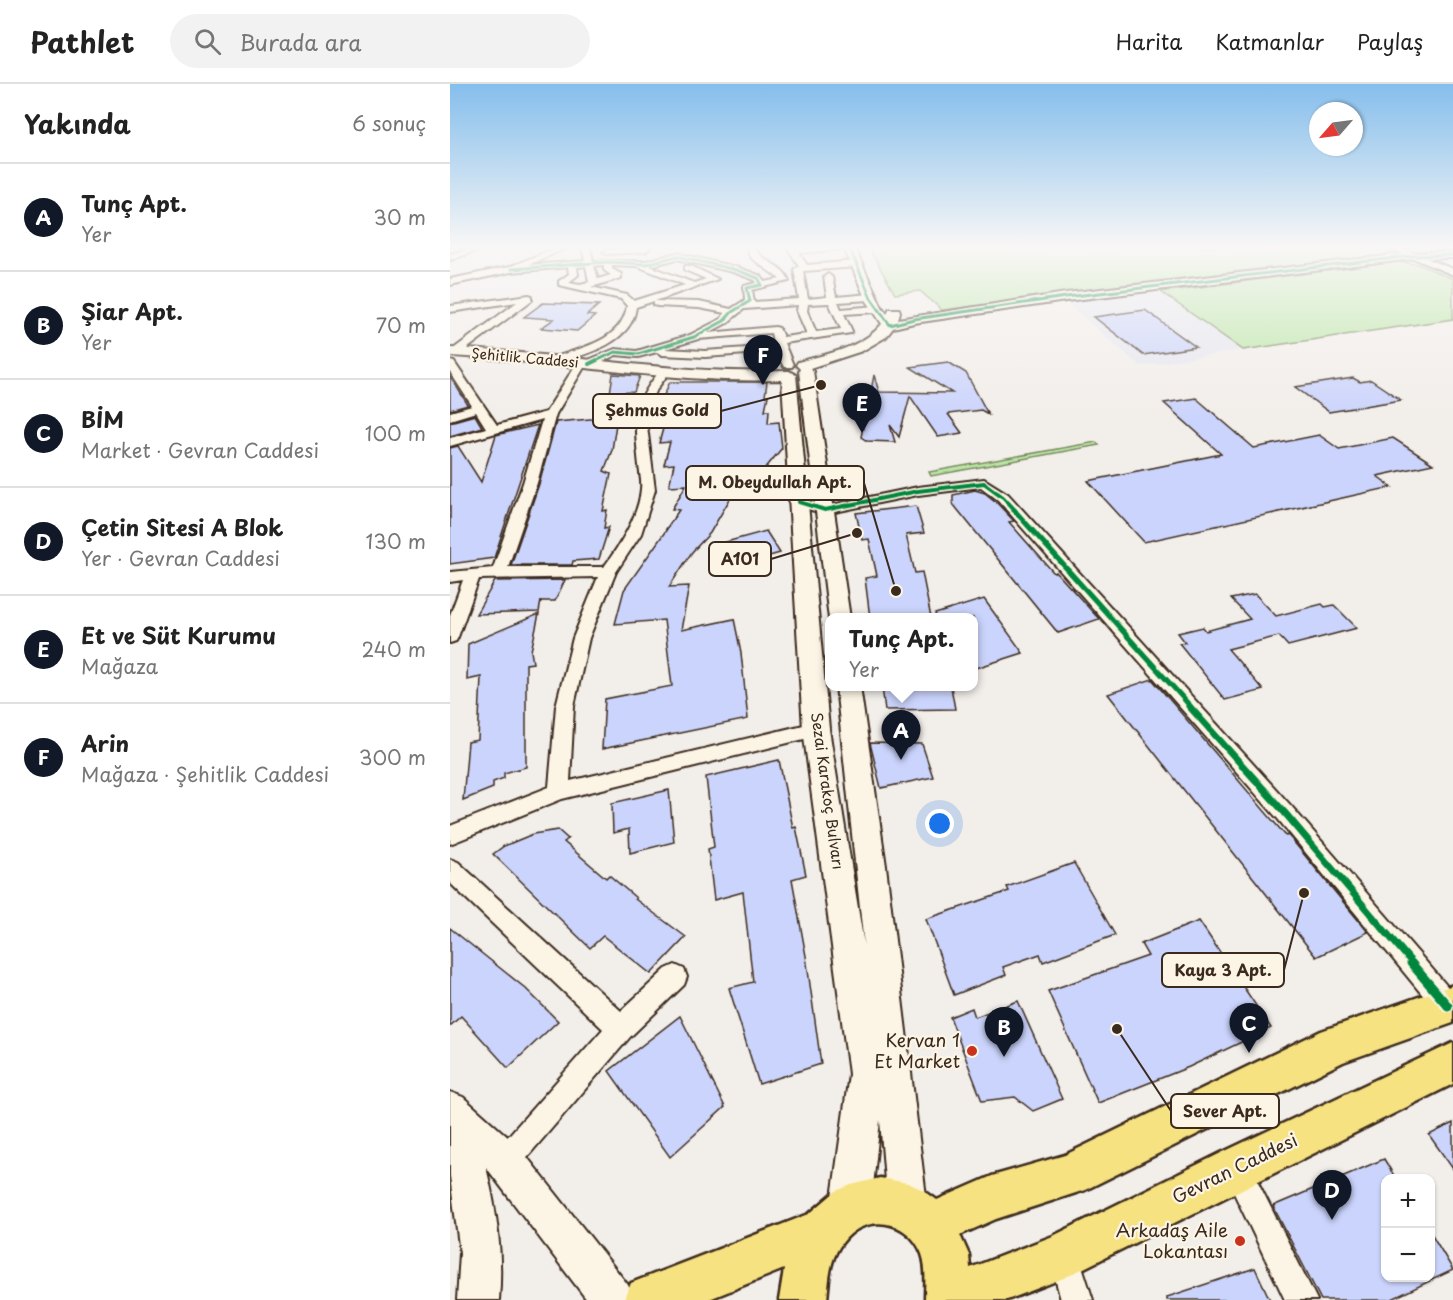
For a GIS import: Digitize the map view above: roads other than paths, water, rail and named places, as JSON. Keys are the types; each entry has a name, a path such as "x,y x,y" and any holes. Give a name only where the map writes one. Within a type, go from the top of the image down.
{"main road":[{"path":"920,1215 1070,1175 1335,1045 1451,1005"},
{"name":"Gevran Caddesi","path":"949,1299 1064,1255 1236,1168 1453,1063"},
{"path":"648,1300 837,1218 867,1200 891,1199 920,1215 946,1250 951,1280 949,1299"},
{"path":"803,1300 803,1285 810,1256 837,1218"}],"street":[{"path":"450,309 488,304"},
{"path":"493,429 479,408 452,356 521,304"},
{"path":"559,359 607,340 624,329 632,316 630,304"},
{"path":"632,306 640,304"},
{"path":"632,306 654,304"},
{"path":"675,304 699,305 732,312"},
{"path":"499,572 530,483 550,414 586,363 615,352 638,354 694,337 724,321 732,312 746,304"},
{"path":"742,306 776,304"},
{"path":"803,304 803,313 816,336 837,354"},
{"path":"652,350 673,354 705,354 779,345 816,336 847,332 834,304"},
{"path":"874,304 890,325"},
{"path":"794,368 874,340 890,325 894,314 890,304"},
{"path":"890,325 914,319 1019,304"},
{"path":"792,314 877,309"},
{"path":"724,321 747,318"},
{"path":"694,337 775,330 779,345 794,368 825,510 838,613"},
{"name":"Şehitlik Caddesi","path":"452,356 559,359 663,374 744,375 794,368"},
{"name":"Sezai Karakoç Bulvarı","path":"794,368 799,502 816,729 867,1074 837,1218"},
{"path":"559,792 565,706 581,638 608,572 634,534 648,490 641,426 642,410 652,388 663,374"},
{"path":"450,416 479,408"},
{"path":"450,442 550,414"},
{"path":"799,502 825,510 918,491 984,483 1003,497 1285,813 1451,1005"},
{"path":"450,577 499,572 608,572"},
{"path":"450,637 473,575"},
{"path":"849,691 872,878 920,1215"},
{"path":"450,835 559,792 816,729"},
{"path":"450,869 621,1028"},
{"path":"506,1160 621,1028 675,977"},
{"path":"452,1112 506,1160 614,1300"},
{"path":"452,1112 473,1187 483,1270 478,1300"},
{"path":"1236,1168 1301,1300"},
{"path":"1064,1255 1077,1300"}],"place":[{"name":"Arin","path":"763,385"},
{"name":"Şehmus Gold","path":"821,385"},
{"name":"Et ve Süt Kurumu","path":"862,433"},
{"name":"A101","path":"857,533"},
{"name":"M. Obeydullah Apt.","path":"896,591"},
{"name":"Tunç Apt.","path":"901,760"},
{"name":"Kaya 3 Apt.","path":"1304,893"},
{"name":"Sever Apt.","path":"1117,1029"},
{"name":"Kervan 1 Et Market","path":"972,1051"},
{"name":"BİM","path":"1249,1053"},
{"name":"Şiar Apt.","path":"1004,1057"},
{"name":"Çetin Sitesi A Blok","path":"1332,1220"},
{"name":"Arkadaş Aile Lokantası","path":"1240,1241"}]}
